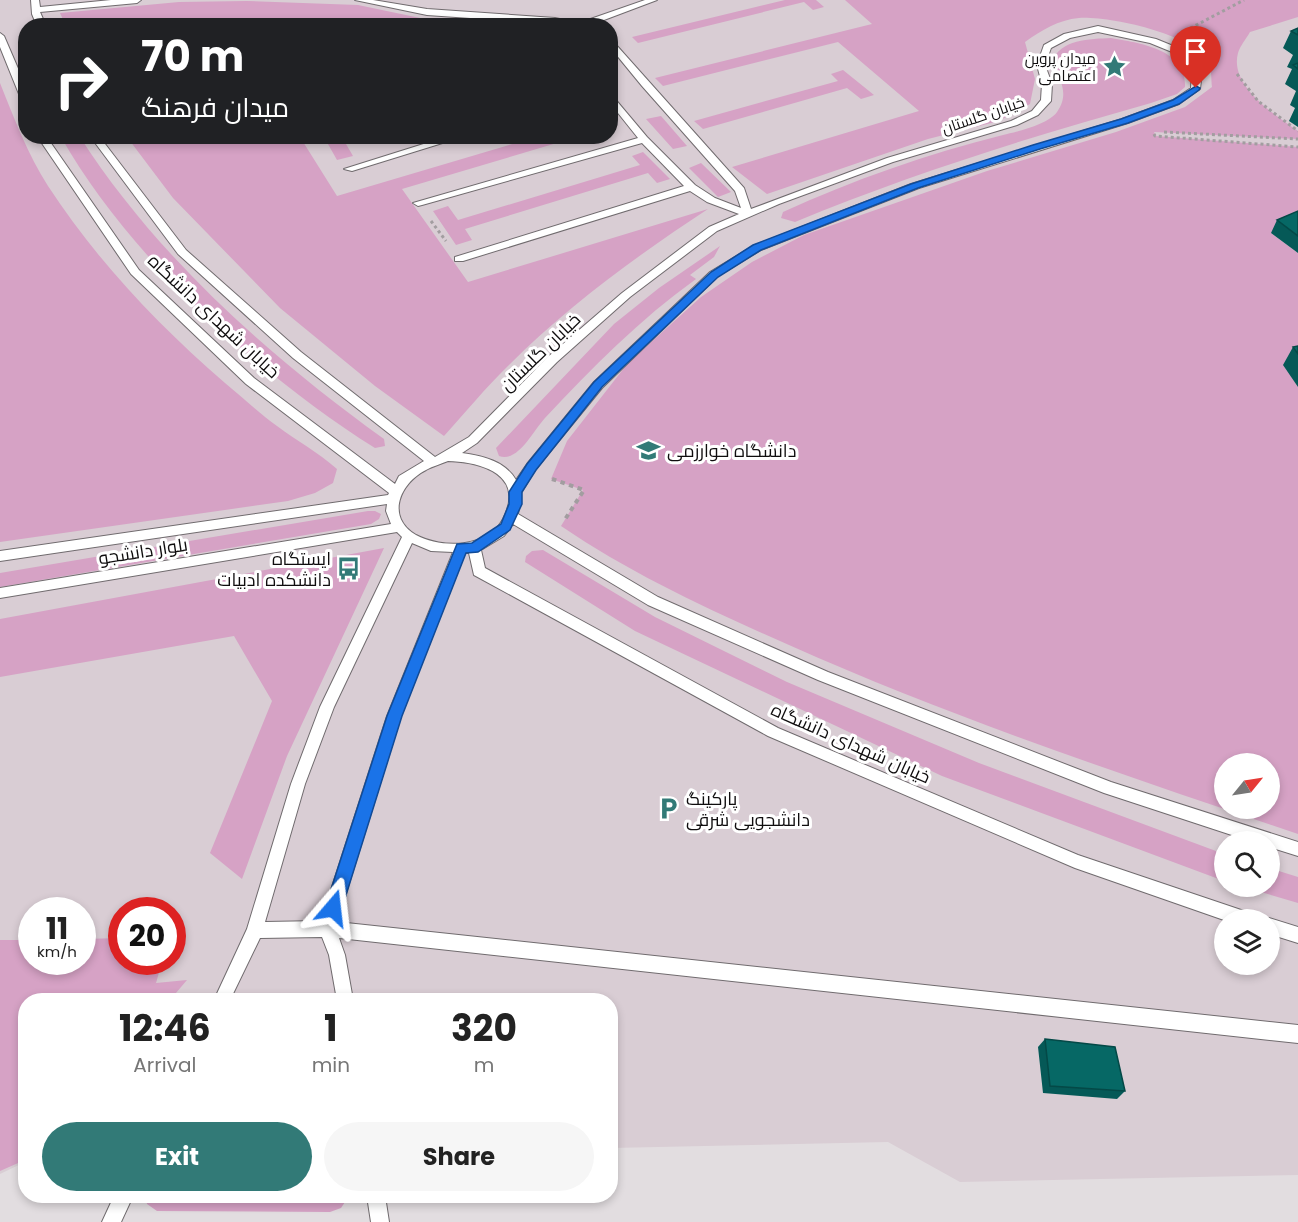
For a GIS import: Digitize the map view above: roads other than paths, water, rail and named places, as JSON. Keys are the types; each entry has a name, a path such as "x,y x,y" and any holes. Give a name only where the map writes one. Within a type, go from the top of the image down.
{"lane":[{"path":"35,0 39,18"},
{"path":"36,10 137,0"},
{"path":"359,0 427,12 498,18"},
{"path":"600,18 653,0"},
{"name":"خیابان گلستان","path":"447,457 473,440 554,359 626,295 713,229 890,160 1014,123 1035,113 1046,101 1047,84 1041,65 1047,47 1067,36 1098,29 1161,44 1180,52 1197,72 1196,88 1176,102 1125,121 1036,147 892,195 757,248 714,274 598,385 531,467 515,492"},
{"path":"0,36 18,80"},
{"path":"618,51 740,190 748,214"},
{"path":"618,106 644,139 691,187 711,200 748,214"},
{"path":"418,203 644,139"},
{"name":"خیابان شهدای دانشگاه","path":"47,144 135,272 250,381 394,495"},
{"name":"خیابان شهدای دانشگاه","path":"100,144 182,252 297,355 432,461"},
{"path":"349,169 434,144"},
{"path":"459,259 691,187"},
{"path":"447,457 462,457 491,463 511,480 515,492 516,504 506,527 500,533 468,548 428,547 404,532 395,523 392,511 394,495 406,476 432,461 447,457"},
{"name":"بلوار دانشجو","path":"0,556 394,495"},
{"path":"511,516 653,601 823,676 1109,788 1298,849"},
{"path":"225,993 255,930 298,784 327,707 404,532"},
{"name":"بلوار دانشجو","path":"0,593 404,532"},
{"path":"344,993 337,955 327,929 394,716 468,548"},
{"name":"خیابان شهدای دانشگاه","path":"468,548 479,572 773,732 1076,861 1215,909"},
{"path":"255,930 327,929 1298,1034"},
{"path":"1280,929 1298,935"},
{"path":"111,1222 120,1203"},
{"path":"377,1203 380,1222"}],"place":[{"name":"میدان پروین اعتصامی","path":"1114,67"},
{"name":"دانشگاه خوارزمی","path":"649,450"},
{"name":"ایستگاه دانشکده ادبیات","path":"349,568"},
{"name":"پارکینگ دانشجویی شرقی","path":"668,808"}]}
